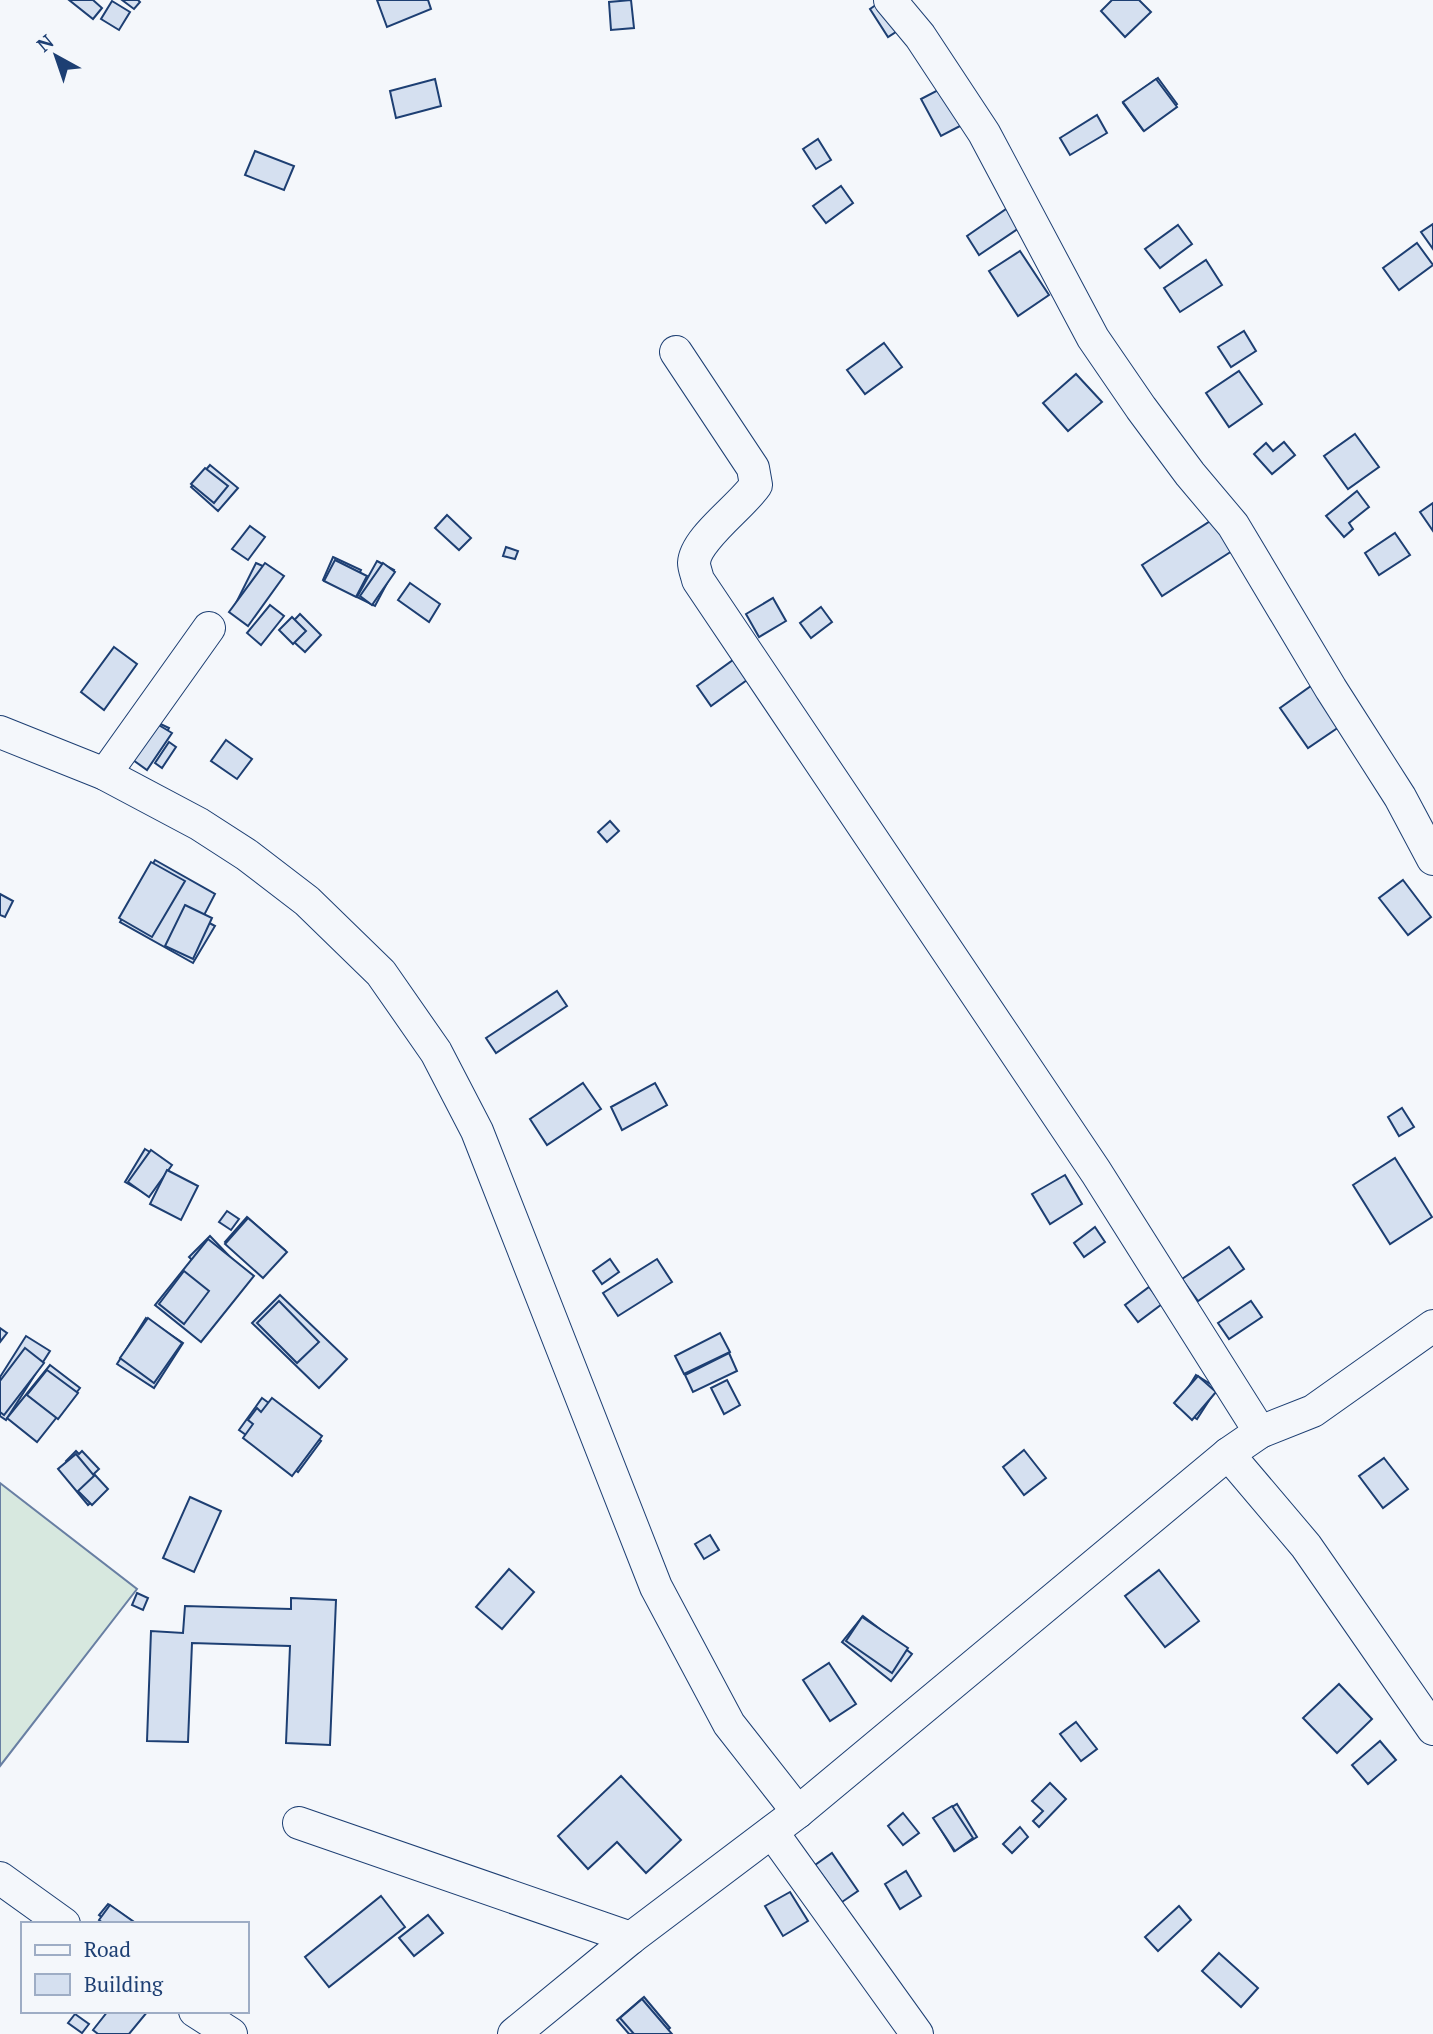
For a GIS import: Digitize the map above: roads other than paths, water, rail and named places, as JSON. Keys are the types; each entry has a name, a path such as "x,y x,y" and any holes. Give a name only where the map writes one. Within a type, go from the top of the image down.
{"street":[{"path":"890,0 920,36 984,134 1093,338 1190,474 1233,525 1400,797 1433,859"},
{"path":"676,352 753,468 756,485 746,500 702,541 694,562 698,580 1089,1161 1260,1432"},
{"path":"105,774 209,628"},
{"path":"0,733 105,774 199,824 247,855 307,901 381,974 436,1052 477,1130 656,1587 729,1724 799,1812"},
{"path":"514,2034 631,1938 799,1812 1228,1454 1260,1432 1313,1411 1433,1326"},
{"path":"1228,1454 1306,1546 1433,1729"},
{"path":"299,1823 631,1938"},
{"path":"772,1832 917,2034"},
{"path":"0,1878 61,1922"},
{"path":"198,2013 231,2034"}]}
